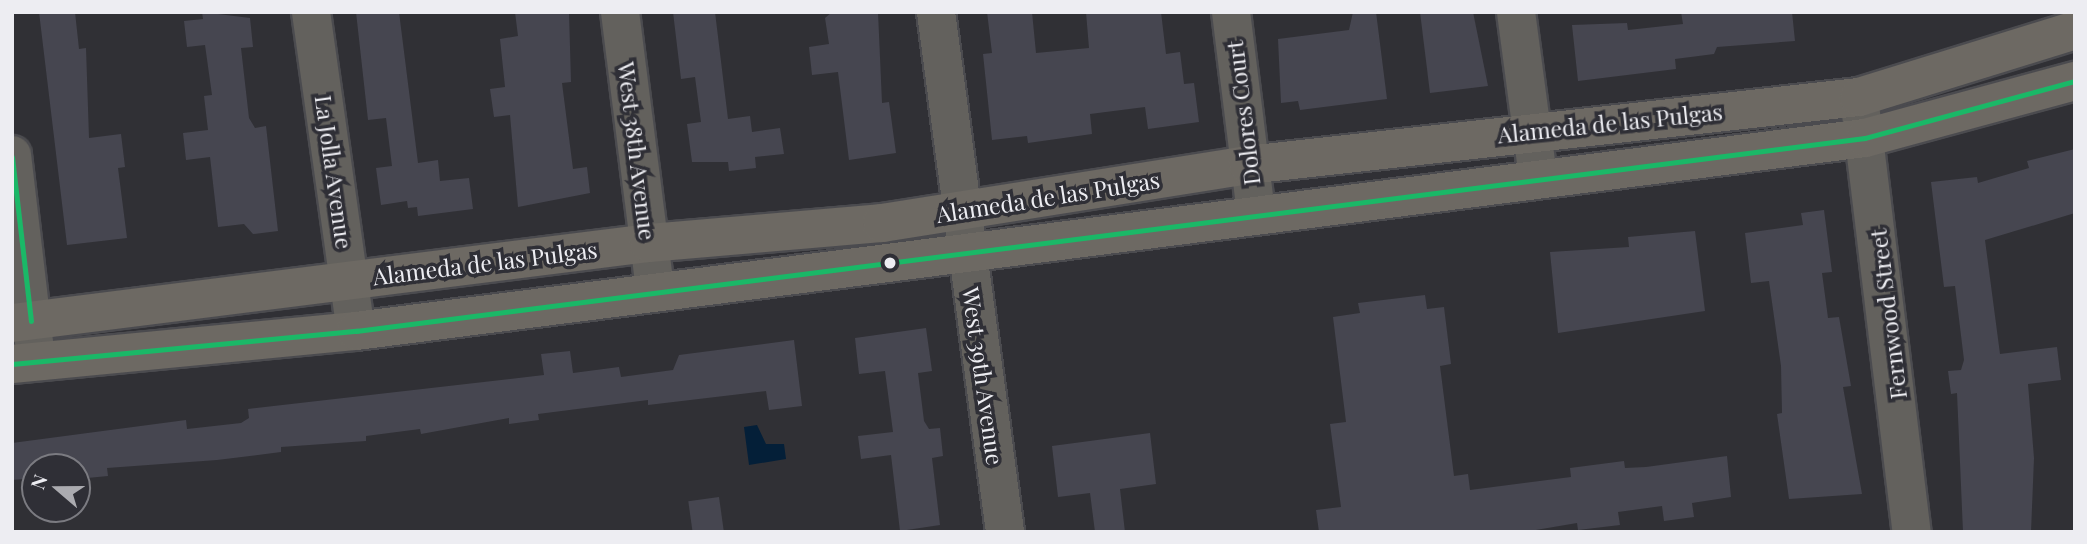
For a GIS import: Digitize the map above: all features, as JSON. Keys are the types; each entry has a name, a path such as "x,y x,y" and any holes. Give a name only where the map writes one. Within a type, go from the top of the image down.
{"main road":[{"name":"Alameda de las Pulgas","path":"22,322 649,243 882,223 1248,165 1531,130 1858,97 2075,30"},
{"name":"Alameda de las Pulgas","path":"24,362 356,331 655,290 966,256 1256,213 1538,176 1866,138 2075,81"}],"street":[{"name":"La Jolla Avenue","path":"311,12 356,331"},
{"name":"West 38th Avenue","path":"620,12 655,290"},
{"name":"West 39th Avenue","path":"936,12 966,256 1005,532"},
{"name":"Dolores Court","path":"1231,12 1256,213"},
{"path":"1516,12 1538,176"},
{"name":"Fernwood Street","path":"1858,97 1866,138 1912,532"},
{"path":"12,155 24,362"}],"water":[{"path":"757,425 766,444 784,444 786,459 749,465 744,427"}],"building":[{"path":"39,12 75,12 79,49 86,48 89,138 121,134 125,167 118,168 127,238 67,245"},
{"path":"202,12 250,18 253,47 241,48 249,118 255,128 266,126 278,231 253,234 244,224 218,227 210,157 186,160 183,133 208,130 204,96 212,95 205,45 187,47 184,21 203,19"},
{"path":"356,12 399,12 418,163 438,160 440,181 469,178 473,209 418,216 417,207 408,208 407,201 381,205 376,168 392,166 386,118 368,120"},
{"path":"515,12 569,12 571,82 562,83 573,169 587,167 590,193 518,207 510,115 494,117 490,89 505,87 500,39 518,36"},
{"path":"673,12 715,12 728,119 750,116 752,132 780,128 784,154 755,157 756,168 729,171 728,162 692,162 687,124 701,122 695,77 681,79"},
{"path":"832,12 878,12 882,103 889,102 896,153 849,160 838,72 812,75 809,47 829,44 825,18"},
{"path":"987,12 1032,12 1036,53 1089,48 1086,12 1161,12 1166,54 1180,52 1184,84 1194,83 1199,122 1148,129 1145,107 1090,114 1092,134 1028,143 1027,136 992,140 983,54 992,53"},
{"path":"1353,12 1376,12 1387,99 1300,110 1298,101 1281,103 1278,39 1349,30"},
{"path":"1420,12 1473,12 1488,86 1430,93"},
{"path":"1681,12 1792,12 1795,41 1717,47 1714,54 1675,59 1676,69 1578,81 1572,25 1627,23 1628,30 1683,24"},
{"path":"2075,149 2075,213 1985,240 2000,354 2057,347 2061,380 2028,384 2034,458 2031,532 1963,532 1957,393 1951,394 1948,371 1961,370 1964,360 1955,286 1944,287 1931,182 1977,177 1978,183 2029,168 2027,161"},
{"path":"1824,210 1832,272 1822,273 1828,318 1839,317 1851,386 1843,387 1862,494 1789,499 1777,414 1782,413 1781,366 1769,281 1751,283 1745,233 1803,225 1801,213"},
{"path":"1695,231 1705,311 1558,333 1550,252 1629,247 1628,237"},
{"path":"1425,295 1427,309 1444,307 1451,364 1440,366 1454,476 1468,474 1470,490 1571,477 1570,468 1624,461 1625,468 1646,467 1727,456 1731,497 1692,503 1694,517 1664,521 1662,506 1618,512 1620,525 1578,530 1577,523 1524,532 1319,532 1316,510 1341,507 1330,424 1346,422 1333,317 1360,313 1358,303"},
{"path":"926,328 932,371 918,373 924,421 929,429 940,428 943,456 932,458 940,525 900,531 891,455 861,459 858,436 893,432 885,371 859,374 855,338"},
{"path":"794,340 802,406 769,410 766,391 648,405 648,400 538,414 539,420 509,424 509,418 421,434 420,429 366,436 366,441 281,447 281,452 217,460 107,468 108,476 91,478 91,453 21,453 21,479 12,480 12,443 186,420 187,429 241,423 249,418 248,409 544,375 541,354 570,351 573,373 619,367 621,377 673,370 679,355"},
{"path":"1150,433 1156,484 1120,489 1125,532 1095,532 1090,493 1058,497 1052,446"},
{"path":"719,497 724,532 693,532 688,501"}],"transit line":[{"path":"12,364 356,331 1865,138 2075,81"},
{"path":"12,157 31,321"}]}
